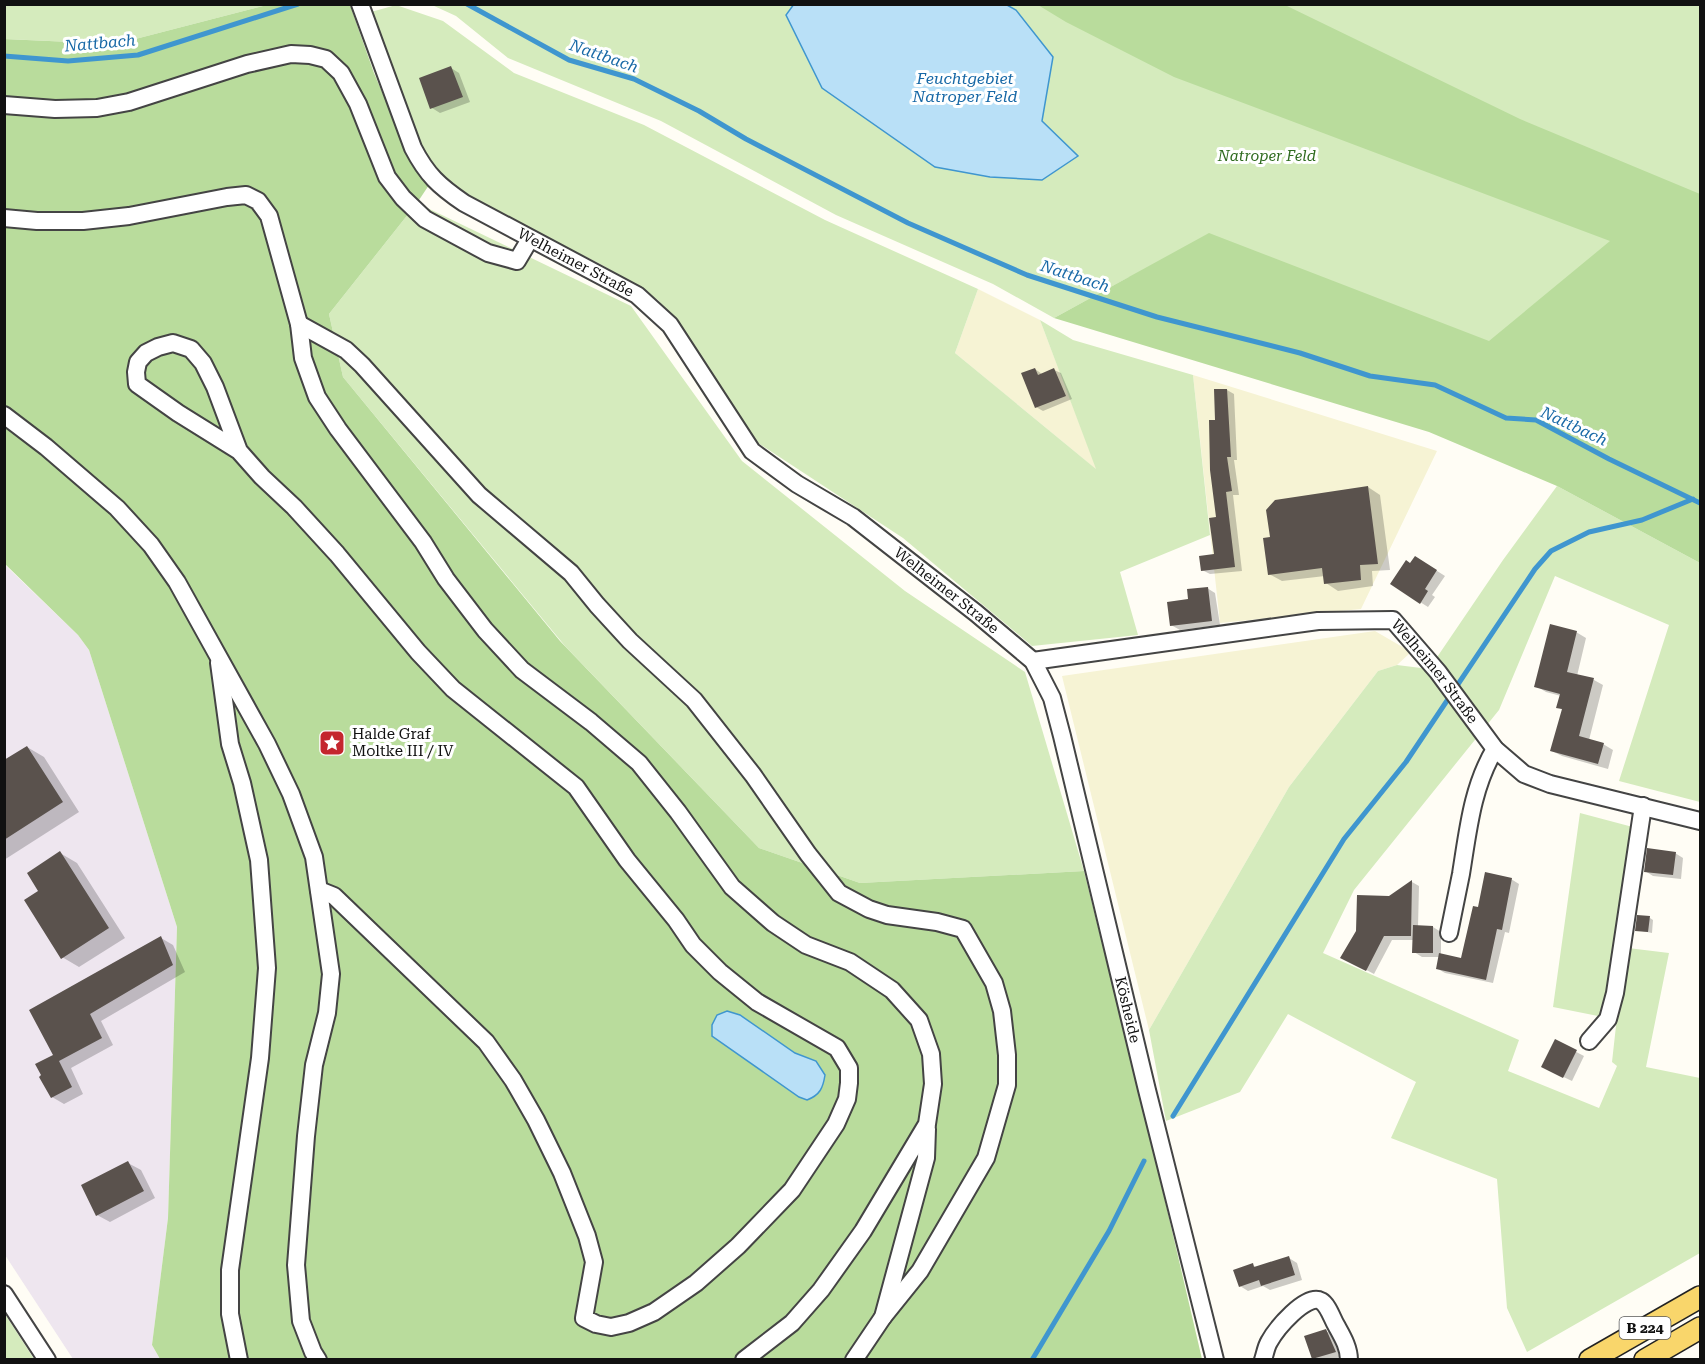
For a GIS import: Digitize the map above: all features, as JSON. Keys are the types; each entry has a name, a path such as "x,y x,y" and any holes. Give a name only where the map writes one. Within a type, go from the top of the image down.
{"main road":[{"name":"B 224","path":"1590,1359 1701,1297"},
{"name":"B 224","path":"1645,1359 1701,1328"}],"street":[{"name":"Welheimer Straße","path":"360,4 413,148 421,164 440,186 456,198 530,239 637,295 654,309 675,333 752,451 798,484 853,517 976,613 1033,661 1318,621 1393,620 1438,672 1495,749 1524,774 1550,784 1701,821"},
{"path":"4,105 55,109 97,108 129,102 248,64 291,54 326,59 341,73 358,104 387,177 425,219 488,254 517,261 530,239"},
{"path":"4,218 37,221 94,220 129,216 227,196 246,195 258,201 269,216 299,324 303,358 317,397 343,437 423,542 446,579 484,630 522,670 591,722 639,763 678,812 732,887 773,923 806,945 850,962 892,990 919,1020 931,1054 933,1084 927,1124 926,1158 883,1317"},
{"path":"299,324 346,350 362,365 479,495 571,573 630,641 694,700 753,775 808,854 839,893 869,909 887,915 937,922 963,929 978,953 994,983 1002,1011 1007,1055 1007,1085 986,1158 920,1271 883,1317 854,1359"},
{"path":"239,451 211,379 203,363 191,349 173,343 158,346 146,353 138,363 137,384 239,451 301,515 418,652 453,689 576,787 627,860 700,952 720,972 757,1002 837,1048 849,1068 847,1099 836,1124 792,1190 738,1246 696,1283 654,1312 629,1323 611,1327 596,1324 584,1318 594,1262 587,1236 562,1173 536,1119 513,1080 486,1042 334,896 319,890"},
{"path":"4,415 46,447 117,508 151,545 177,582 267,744 291,794 314,857 331,974 327,1013 314,1065 296,1265 301,1321 318,1359"},
{"path":"219,656 230,744 242,783 259,860 267,968 261,1058 230,1270 230,1314 239,1359"},
{"name":"Kösheide","path":"1033,661 1052,698 1062,736 1147,1090 1215,1359"},
{"path":"1449,933 1461,875 1469,817 1488,762 1495,749"},
{"path":"1589,1041 1608,1019 1615,993 1642,806"},
{"path":"744,1359 792,1323 821,1290 869,1221 927,1124"},
{"path":"4,1294 47,1359"},
{"path":"1263,1359 1269,1341 1301,1304 1320,1300 1326,1305 1342,1335 1349,1352 1349,1359"}],"shaded area":[{"path":"978,289 1040,320 1097,470 955,353"},
{"path":"1193,375 1437,451 1361,609 1220,623"},
{"path":"4,564 78,635 89,650 177,927 168,1218 152,1345 160,1359 73,1359 5,1255"},
{"path":"1375,631 1411,652 1397,665 1378,671 1289,787 1149,1030 1062,676"}],"green space":[{"path":"4,5 267,5 116,44 5,39"},
{"path":"267,5 350,5 374,73 413,167 429,185 329,314 343,377 560,641 759,848 860,883 1084,871 1148,1128 1202,1359 160,1359 152,1345 168,1218 177,927 89,650 78,635 5,564 4,39 116,44"},
{"path":"396,5 443,21 514,73 644,125 825,220 978,289 955,353 1096,469 1040,320 1073,340 1193,375 1210,535 1120,572 1138,635 1032,646 903,538 755,441 693,343 658,300 604,266 475,201 449,183 422,150 371,12"},
{"name":"Natroper Feld","path":"432,5 1700,5 1700,438 1129,277 1054,318 993,284 836,215 661,121 508,58 456,16"},
{"path":"1038,5 1285,5 1520,119 1700,194 1700,563 1557,486 1429,432 1054,318 1209,233 1489,341 1610,241 1174,77 1066,22"},
{"path":"417,203 631,306 742,461 905,591 1025,672 1084,871 860,883 759,848 565,646 343,377 329,314"},
{"path":"1557,486 1700,563 1700,802 1619,781 1669,625 1555,576 1499,710 1354,890 1323,953 1519,1040 1508,1071 1599,1108 1617,1066 1612,1062 1618,1008 1603,1017 1553,1007 1580,813 1644,830 1628,948 1669,953 1646,1067 1700,1078 1700,1253 1527,1352 1507,1308 1497,1179 1391,1138 1416,1082 1288,1014 1240,1092 1166,1121 1149,1030 1289,787 1378,671 1397,665 1429,669 1503,560"},
{"path":"5,1314 34,1359 5,1359"}],"water":[{"name":"Feuchtgebiet Natroper Feld","path":"794,4 1007,5 1016,10 1053,57 1042,121 1078,156 1042,180 990,177 935,167 822,88 786,15"},
{"path":"727,1011 740,1015 795,1053 816,1061 825,1075 818,1093 807,1100 799,1097 712,1036 712,1025 717,1015"}],"building":[{"path":"451,66 463,97 430,109 419,78"},
{"path":"1035,368 1038,375 1054,368 1066,396 1035,408 1021,373"},
{"path":"1214,389 1227,389 1231,457 1227,457 1232,491 1226,492 1235,567 1201,571 1199,556 1214,554 1209,518 1216,517 1210,470 1209,420 1215,420"},
{"path":"1368,486 1378,564 1360,565 1361,580 1324,584 1322,568 1268,575 1263,538 1270,537 1266,510 1275,500"},
{"path":"1415,556 1437,570 1425,589 1428,591 1420,604 1390,584 1406,560 1410,563"},
{"path":"1208,587 1212,621 1170,626 1167,602 1188,599 1187,589"},
{"path":"1550,624 1577,631 1567,672 1594,678 1579,736 1604,743 1598,764 1550,751 1562,709 1556,708 1560,694 1534,687"},
{"path":"27,746 63,802 4,840 4,760"},
{"path":"1647,848 1676,852 1673,875 1644,872"},
{"path":"60,851 109,928 61,959 24,900 38,891 27,873"},
{"path":"1485,872 1512,878 1502,930 1497,929 1486,980 1436,969 1439,953 1461,958 1473,906 1478,907"},
{"path":"1412,880 1411,936 1384,936 1366,971 1340,958 1356,931 1357,895 1389,896"},
{"path":"1637,915 1650,916 1648,932 1635,931"},
{"path":"1413,925 1433,926 1433,953 1412,953"},
{"path":"161,936 173,965 90,1014 102,1038 59,1061 72,1087 51,1098 39,1077 41,1075 35,1064 53,1055 29,1010"},
{"path":"1555,1039 1577,1050 1563,1078 1541,1067"},
{"path":"128,1161 144,1191 96,1216 81,1185"},
{"path":"1289,1256 1295,1275 1261,1286 1259,1280 1239,1287 1233,1270 1253,1263 1254,1267"},
{"path":"1326,1329 1336,1352 1312,1359 1304,1336"}],"waterway":[{"name":"Nattbach","path":"4,56 68,61 138,55 298,4"},
{"name":"Nattbach","path":"467,4 569,60 634,79 699,111 746,139 908,223 1027,275 1157,317 1300,353 1370,376 1435,385 1506,418 1536,420 1609,459 1700,503"},
{"path":"1173,1116 1344,839 1406,762 1535,569 1551,551 1589,532 1642,520 1693,499"},
{"path":"1032,1360 1109,1231 1144,1161"}],"place":[{"name":"Halde Graf Moltke III / IV","path":"332,743"}]}
